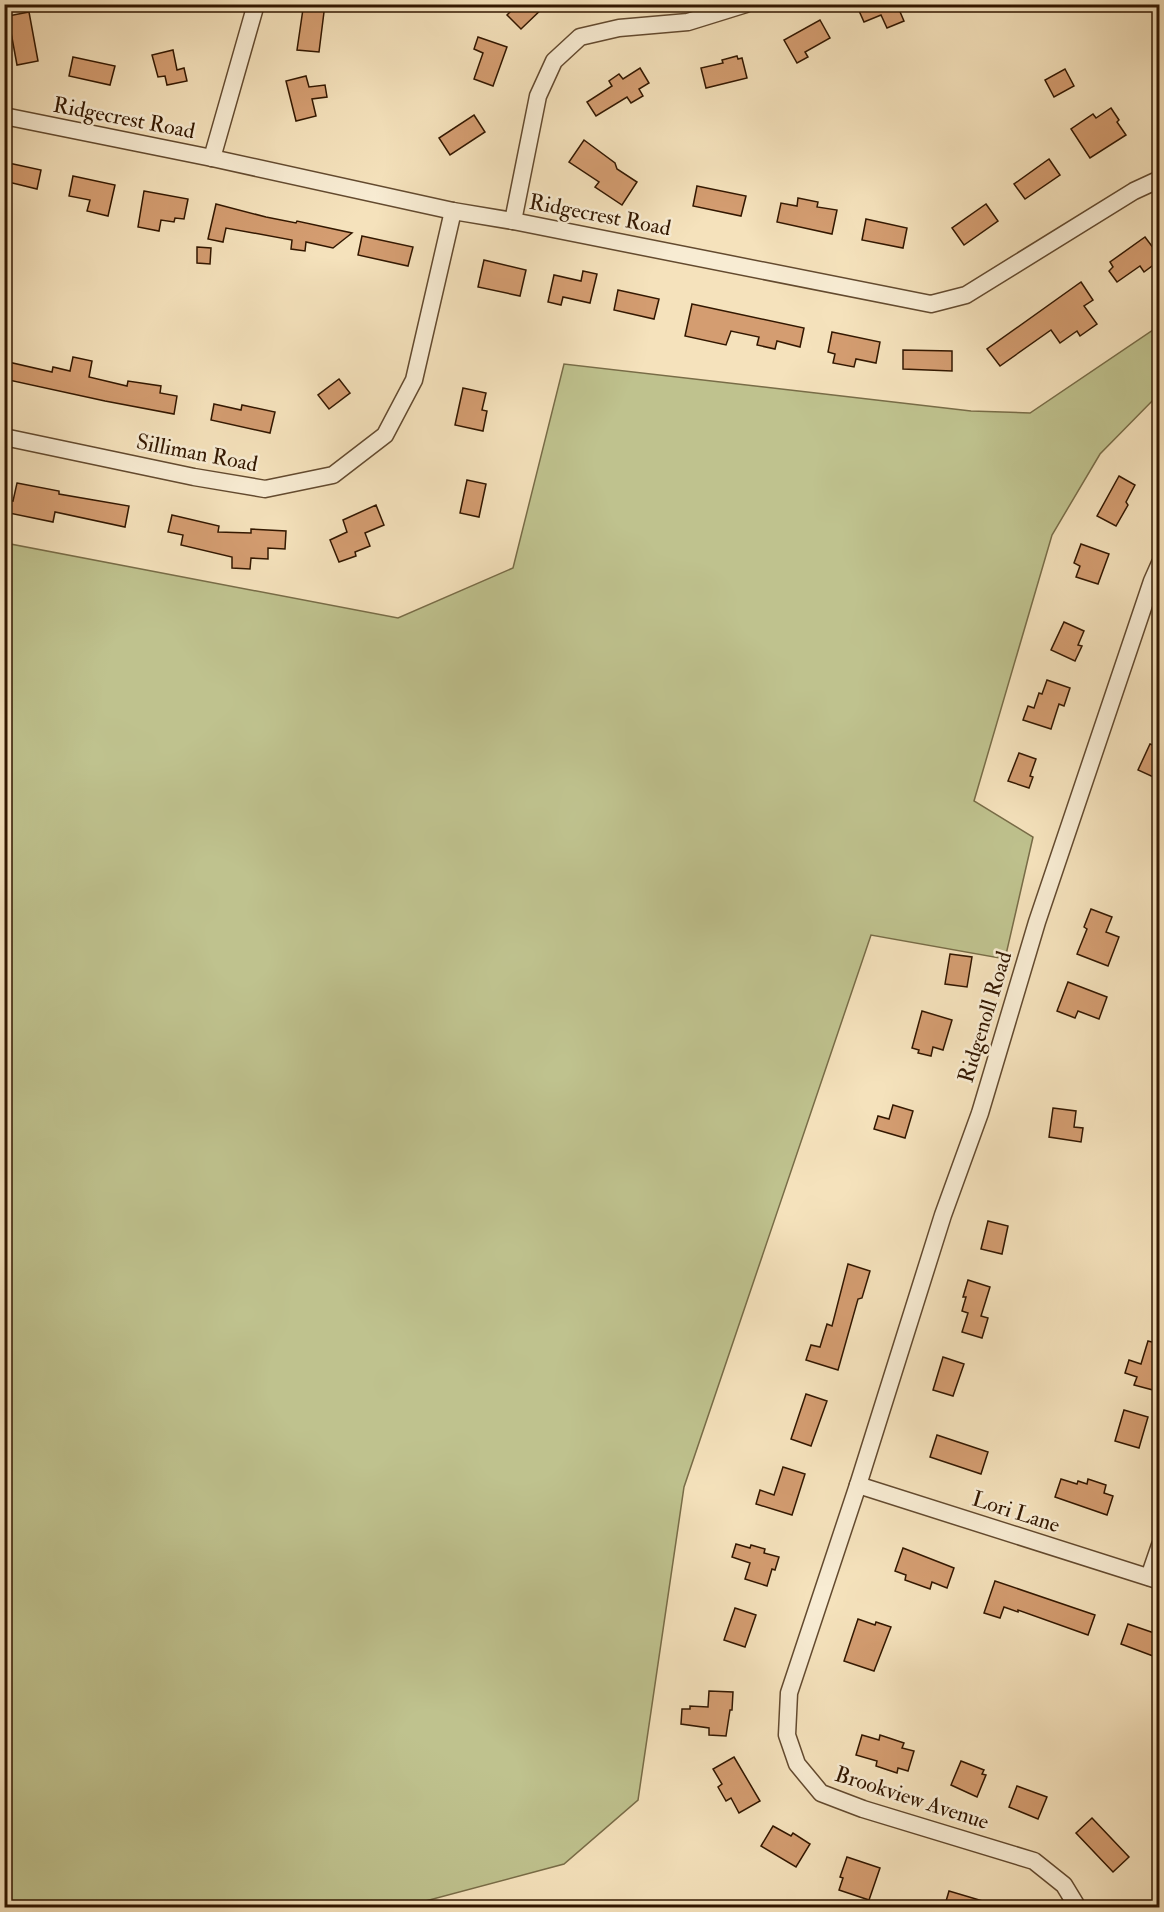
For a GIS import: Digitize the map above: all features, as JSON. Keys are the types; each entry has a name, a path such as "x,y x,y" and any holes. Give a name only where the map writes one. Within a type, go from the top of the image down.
{"street":[{"path":"212,158 256,4"},
{"path":"513,221 538,96 555,61 580,37 620,28 688,22 746,4"},
{"name":"Ridgecrest Road","path":"4,117 212,158 453,211 931,304 966,295 1134,191 1160,179"},
{"name":"Silliman Road","path":"4,437 194,477 265,489 333,475 385,435 414,380 453,211"},
{"name":"Ridgenoll Road","path":"858,1485 943,1215 980,1113 1037,922 1148,592 1160,563"},
{"name":"Lori Lane","path":"858,1485 1154,1579"},
{"name":"Brookview Avenue","path":"858,1485 789,1693 787,1735 797,1764 821,1793 863,1809 1034,1861 1064,1885 1078,1908"},
{"path":"1154,1579 1160,1545"}],"green space":[{"path":"1159,326 1159,394 1100,454 1052,535 974,801 1033,837 1005,959 871,935 684,1487 638,1800 564,1864 403,1907 5,1907 5,543 398,618 513,568 564,364 971,411 1030,413"}],"building":[{"path":"311,4 325,4 319,52 297,50 303,9 310,9"},
{"path":"518,4 547,4 521,29 507,15"},
{"path":"856,4 904,4 898,7 904,21 887,28 881,15 864,22"},
{"path":"29,12 38,61 17,65 8,16"},
{"path":"820,20 830,38 805,52 808,57 797,63 784,40"},
{"path":"478,37 507,47 493,86 474,79 483,53 474,49"},
{"path":"173,50 177,70 184,68 187,81 167,85 165,76 158,77 152,55"},
{"path":"737,56 738,59 742,58 747,78 706,88 701,68 723,63 722,60"},
{"path":"73,57 115,66 110,85 69,76"},
{"path":"640,68 649,83 639,89 643,96 631,103 627,97 596,116 587,102 612,86 609,81 619,74 623,79"},
{"path":"1065,69 1074,86 1054,97 1045,80"},
{"path":"306,76 309,87 325,85 327,97 312,99 316,116 296,121 286,81"},
{"path":"1111,108 1126,135 1090,158 1071,129 1093,114 1096,118"},
{"path":"474,115 485,132 450,155 439,138"},
{"path":"584,140 615,163 617,169 637,182 622,205 595,187 599,182 569,162"},
{"path":"1049,159 1060,175 1025,199 1014,184"},
{"path":"4,162 41,170 37,189 4,181"},
{"path":"73,176 115,185 108,216 87,211 90,200 69,196"},
{"path":"697,186 746,196 741,216 693,206"},
{"path":"144,191 188,199 184,219 175,218 174,222 161,220 159,231 138,227"},
{"path":"798,198 818,202 817,207 837,210 832,234 777,222 781,203 797,206"},
{"path":"216,204 266,217 352,233 333,248 306,242 305,251 291,249 292,240 226,228 223,242 208,239"},
{"path":"986,204 998,221 964,245 952,228"},
{"path":"866,219 907,228 903,248 862,240"},
{"path":"362,236 413,247 408,266 358,255"},
{"path":"1145,237 1160,260 1144,272 1140,266 1117,282 1109,271 1113,267 1110,262"},
{"path":"197,247 211,248 210,264 197,263"},
{"path":"484,260 526,270 520,296 478,287"},
{"path":"583,271 597,274 590,303 563,297 561,305 548,302 554,275 581,281"},
{"path":"1081,282 1093,300 1084,306 1097,324 1080,336 1077,331 1060,343 1051,330 1000,366 987,349"},
{"path":"618,290 659,299 654,319 614,310"},
{"path":"692,304 804,328 800,347 777,341 775,349 757,345 759,337 731,331 726,345 685,336"},
{"path":"832,332 880,342 876,363 856,359 854,367 833,363 835,354 828,352"},
{"path":"903,350 952,351 952,371 903,369"},
{"path":"73,357 92,361 89,377 127,386 128,381 161,386 160,393 177,396 174,414 4,379 4,361 52,372 53,367 70,371"},
{"path":"339,379 350,393 329,409 318,395"},
{"path":"463,388 486,393 482,410 487,411 483,431 455,425"},
{"path":"214,404 241,410 242,405 275,412 270,433 211,420"},
{"path":"1119,476 1135,485 1126,502 1128,505 1116,526 1097,516"},
{"path":"467,480 486,484 479,517 460,513"},
{"path":"17,483 59,491 59,494 129,506 125,527 55,512 53,522 4,512 4,499 13,501"},
{"path":"376,505 384,525 365,533 370,546 355,552 356,556 339,562 330,540 347,532 343,520"},
{"path":"172,515 219,526 218,532 251,533 251,529 286,531 285,549 268,548 268,559 251,558 250,569 232,568 232,557 181,545 183,535 168,532"},
{"path":"1081,544 1109,554 1098,584 1076,577 1080,566 1074,563"},
{"path":"1064,622 1084,631 1078,645 1082,646 1075,661 1051,650"},
{"path":"1047,680 1070,688 1064,706 1059,704 1051,729 1023,720 1028,706 1034,708"},
{"path":"1150,744 1160,748 1160,780 1138,770"},
{"path":"1019,753 1036,759 1030,776 1033,777 1029,788 1008,781"},
{"path":"1091,909 1112,917 1106,932 1119,937 1108,966 1077,954 1087,929 1084,927"},
{"path":"950,954 972,957 967,987 945,984"},
{"path":"1068,982 1107,997 1099,1019 1078,1011 1075,1018 1057,1011"},
{"path":"922,1011 952,1020 943,1050 933,1047 931,1056 918,1053 919,1050 912,1048"},
{"path":"893,1105 913,1111 905,1138 874,1129 878,1116 889,1119"},
{"path":"1053,1108 1076,1111 1074,1127 1083,1128 1081,1142 1049,1137"},
{"path":"988,1221 1008,1226 1002,1254 981,1249"},
{"path":"848,1264 870,1271 862,1298 858,1299 838,1370 806,1360 811,1345 820,1347 827,1324 832,1326"},
{"path":"968,1280 990,1287 981,1316 988,1318 982,1338 962,1332 968,1313 962,1311"},
{"path":"1148,1341 1160,1344 1160,1377 1157,1377 1153,1390 1134,1385 1137,1377 1125,1373 1129,1360 1141,1364"},
{"path":"943,1357 964,1364 953,1396 933,1390"},
{"path":"806,1394 827,1401 811,1446 791,1439"},
{"path":"1124,1410 1148,1417 1139,1448 1115,1441"},
{"path":"937,1435 988,1452 981,1474 930,1457"},
{"path":"783,1467 805,1474 792,1515 756,1504 760,1490 774,1495"},
{"path":"1061,1479 1077,1484 1078,1481 1087,1484 1088,1479 1106,1485 1104,1493 1113,1496 1107,1515 1055,1497"},
{"path":"736,1544 765,1549 764,1553 779,1557 775,1570 772,1569 767,1586 745,1579 750,1563 732,1557"},
{"path":"903,1548 954,1568 947,1588 932,1582 930,1589 905,1580 906,1575 895,1571"},
{"path":"995,1581 1095,1615 1088,1635 1004,1607 1000,1618 984,1613"},
{"path":"735,1608 756,1615 745,1647 724,1640"},
{"path":"858,1619 875,1625 876,1622 891,1627 874,1671 844,1661"},
{"path":"1128,1624 1160,1635 1153,1656 1121,1644"},
{"path":"709,1691 733,1692 732,1710 730,1710 726,1736 709,1735 709,1728 681,1724 682,1709 690,1709 690,1706 708,1707"},
{"path":"862,1735 879,1740 880,1735 904,1743 902,1748 914,1751 908,1771 898,1768 897,1773 876,1766 877,1761 856,1755"},
{"path":"734,1757 760,1801 739,1813 731,1798 726,1801 718,1787 722,1784 713,1769"},
{"path":"961,1761 984,1770 982,1774 986,1775 977,1797 951,1785"},
{"path":"1017,1786 1047,1797 1038,1819 1009,1807"},
{"path":"1092,1818 1129,1857 1113,1872 1076,1833"},
{"path":"773,1826 791,1836 793,1833 810,1844 796,1867 761,1846"},
{"path":"847,1857 880,1868 869,1900 839,1890 843,1878 840,1877"},
{"path":"949,1891 993,1904 993,1908 944,1908"}]}
